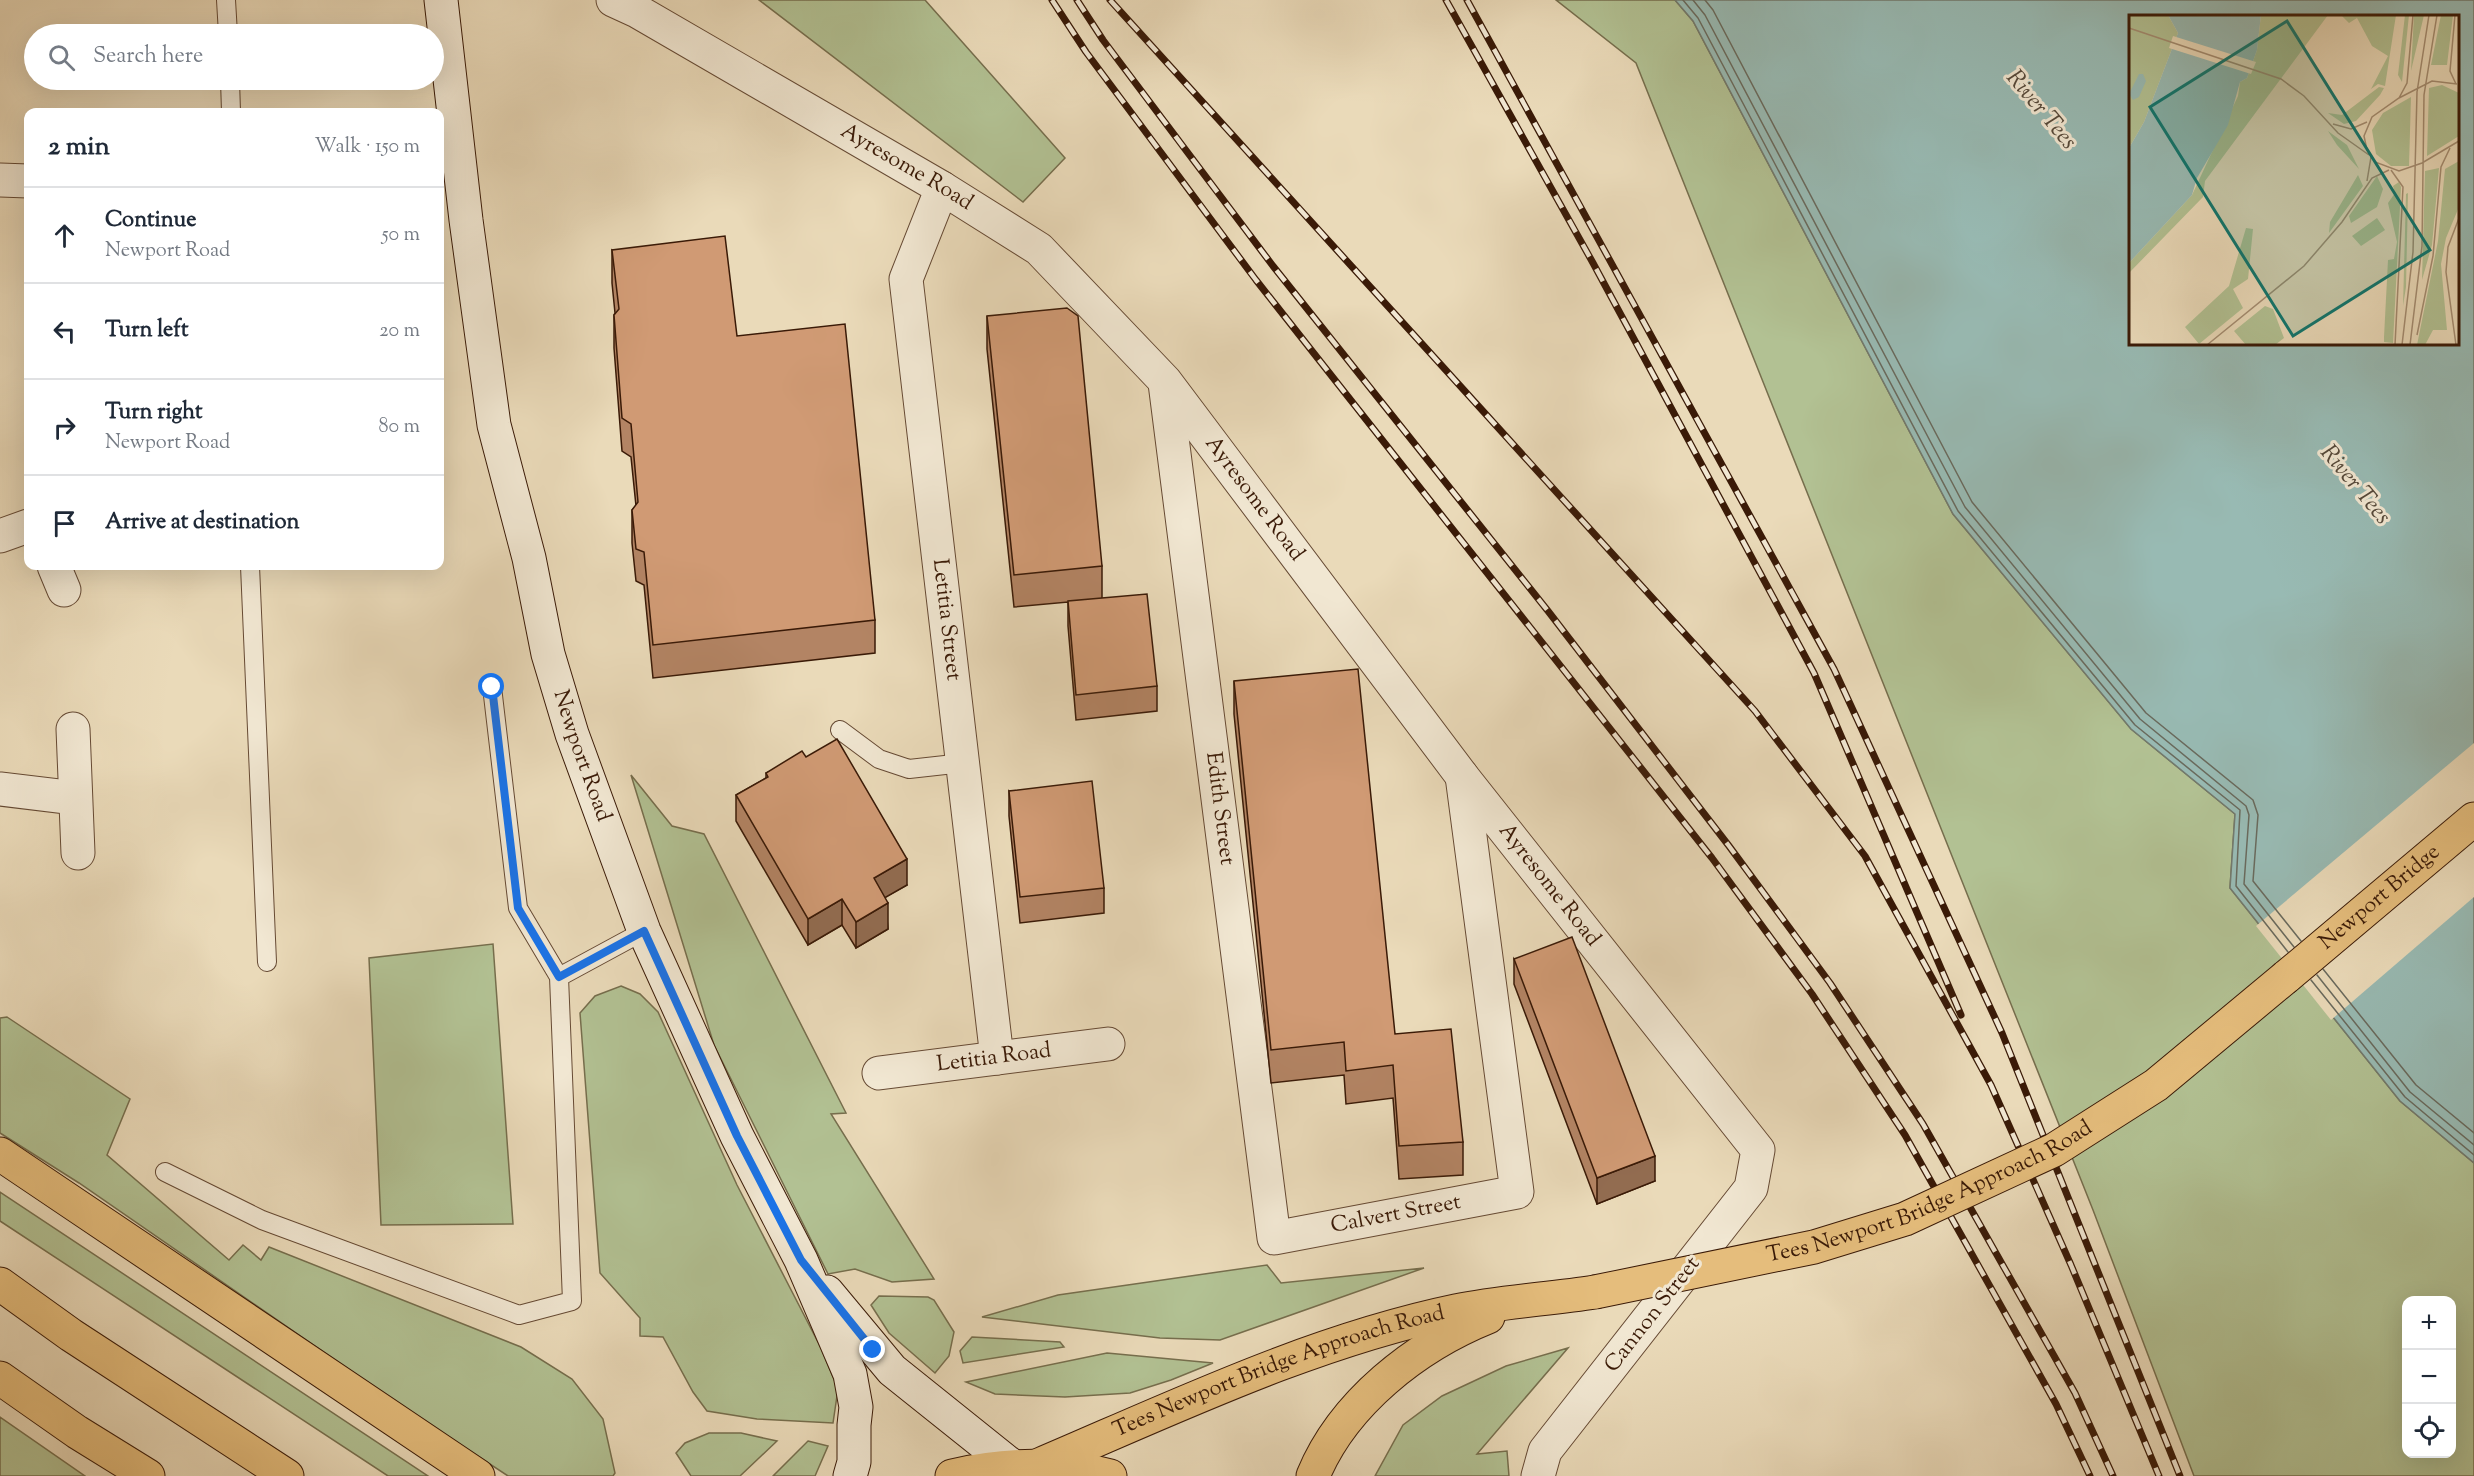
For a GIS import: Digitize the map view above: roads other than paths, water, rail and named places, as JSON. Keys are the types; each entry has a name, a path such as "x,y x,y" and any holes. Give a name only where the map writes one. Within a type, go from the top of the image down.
{"main road":[{"name":"Newport Bridge","path":"2286,977 2474,819"},
{"name":"Tees Newport Bridge Approach Road","path":"1025,1465 1360,1336 1457,1311 1595,1292 1814,1247 1905,1219 2063,1144 2156,1084 2286,977"},
{"path":"0,1154 478,1476"},
{"path":"0,1284 71,1335 287,1476"},
{"name":"Tees Newport Bridge Approach Road","path":"1313,1476 1323,1453 1353,1412 1385,1380 1425,1351 1468,1325 1526,1302"},
{"path":"0,1378 77,1432 148,1476"},
{"path":"952,1476 1025,1465 1091,1471 1110,1476"}],"street":[{"name":"Newport Road","path":"441,0 444,24"},
{"name":"Ayresome Road","path":"613,0 637,11 942,188 1040,249 1165,381 1462,776 1758,1150"},
{"name":"Newport Road","path":"444,28 465,220 494,425 528,558 548,654 572,734 644,931 737,1136 801,1260 850,1374 856,1407 854,1462 850,1476"},
{"path":"0,180 24,181"},
{"name":"Letitia Street","path":"942,188 906,279 997,1058"},
{"name":"Edith Street","path":"1165,381 1274,1238"},
{"path":"0,536 24,527"},
{"path":"73,729 78,853"},
{"name":"Calvert Street","path":"1274,1238 1517,1192 1462,776"},
{"path":"0,789 75,798"},
{"name":"Letitia Road","path":"879,1072 1108,1044"},
{"name":"Cannon Street","path":"1538,1476 1545,1451 1751,1188 1758,1150"},
{"name":"Newport Road","path":"801,1260 873,1350 892,1370 1025,1465"}],"lane":[{"path":"226,0 227,24"},
{"path":"230,90 231,108"},
{"path":"250,570 267,962"},
{"path":"165,1172 262,1220 519,1315 572,1300 559,977 518,908 492,687"},
{"path":"840,730 879,759 909,770 963,763"},
{"path":"559,977 644,931"}],"water":[{"name":"River Tees","path":"1675,0 2474,0 2474,1163 2400,1101 2230,888 2235,814 2131,729 1953,514 1693,21"}],"railway":[{"path":"1052,0 1086,52 1256,280 1712,858 1812,994 1905,1135 2056,1404 2090,1476"},
{"path":"1077,0 1103,40 1273,266 1548,611 1729,846 1830,983 1923,1124 2075,1393 2113,1476"},
{"path":"1110,0 1755,711 1865,856 1991,1085 2071,1265 2159,1476"},
{"path":"1446,0 1593,263 1814,673 1961,1015"},
{"path":"1467,0 1834,669 2002,1033 2180,1476"}]}
